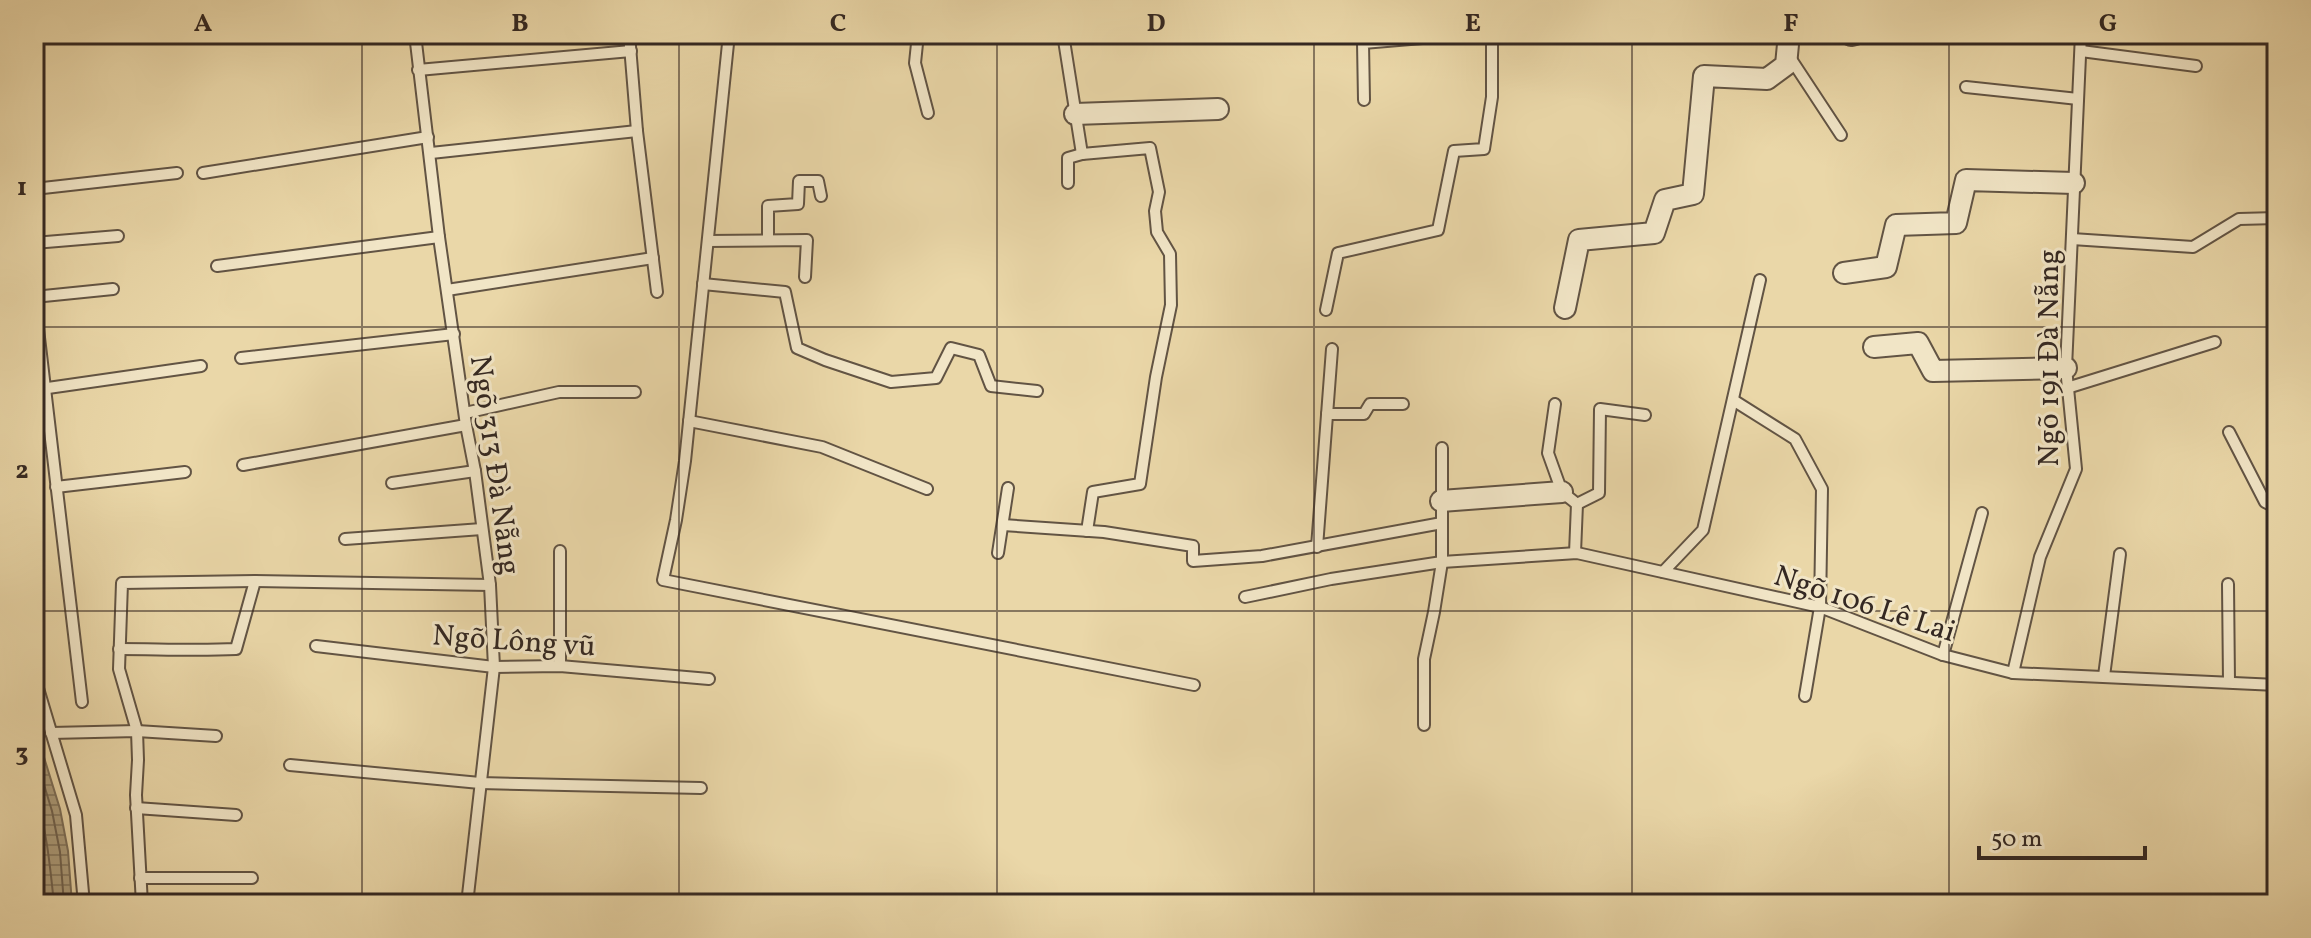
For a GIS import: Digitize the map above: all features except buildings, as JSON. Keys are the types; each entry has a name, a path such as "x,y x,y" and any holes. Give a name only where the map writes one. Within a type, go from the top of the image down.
{"street":[{"path":"1565,308 1579,240 1654,233 1665,200 1693,194 1704,76 1767,79 1786,65 1788,44"},
{"path":"1075,114 1218,109"},
{"path":"1844,273 1886,267 1896,225 1956,223 1966,180 2074,183"},
{"path":"1874,347 1918,343 1933,371 2066,378"},
{"path":"1441,501 1570,498"}],"lane":[{"name":"Ngõ 313 Đà Nẵng","path":"415,34 439,237 490,585 494,667 467,904"},
{"path":"629,34 637,131 657,292"},
{"path":"729,34 689,421 676,520 663,580 1194,685"},
{"path":"918,34 915,63 928,113"},
{"path":"1063,34 1082,154"},
{"path":"1364,100 1363,43 1446,34"},
{"path":"1326,310 1338,253 1438,230 1454,151 1484,149 1492,97 1492,34"},
{"name":"Ngõ 191 Đà Nẵng","path":"2013,673 2040,557 2076,469 2066,378 2081,34"},
{"path":"1788,44 1841,135"},
{"path":"418,70 631,51"},
{"path":"2081,51 2196,66"},
{"path":"1966,87 2078,99"},
{"path":"431,153 637,131"},
{"path":"203,173 428,137"},
{"path":"1068,183 1068,158 1150,148 1159,192 1155,211 1157,232 1170,254 1171,305 1156,377 1140,484 1093,492 1087,531"},
{"path":"34,189 177,173"},
{"path":"768,240 768,206 798,204 799,181 818,181 821,196"},
{"path":"2072,239 2193,247 2239,219 2277,218"},
{"path":"34,243 118,236"},
{"path":"217,266 439,237"},
{"path":"708,241 807,240 805,277"},
{"path":"447,290 653,258"},
{"path":"1663,572 1703,530 1760,280"},
{"path":"703,284 785,292 797,348 891,382 936,378 951,348 979,355 991,386 1037,391"},
{"path":"82,702 56,487 40,389 34,296 113,289"},
{"path":"241,358 454,334"},
{"path":"2066,378 2215,342"},
{"path":"1317,547 1332,349"},
{"path":"40,389 201,366"},
{"path":"243,465 466,419 559,392 635,392"},
{"path":"1733,400 1795,439 1822,489 1820,607 1805,696"},
{"path":"1327,414 1364,414 1370,404 1403,404"},
{"path":"1555,404 1548,453 1570,498 1575,553"},
{"path":"1570,498 1599,493 1600,409 1645,415"},
{"path":"689,421 822,447 927,489"},
{"path":"2229,432 2265,502 2277,508"},
{"path":"1424,725 1424,659 1442,562 1442,448"},
{"path":"392,483 475,471"},
{"path":"56,487 185,472"},
{"path":"998,553 1008,488"},
{"path":"1943,655 1982,513"},
{"path":"1003,525 1087,531 1193,546 1193,561 1262,556 1442,523"},
{"path":"345,539 482,529"},
{"path":"560,551 560,666"},
{"name":"Ngõ 106 Lê Lai","path":"1245,597 1331,579 1442,562 1575,553 1820,607 1943,655 2013,673 2277,685"},
{"path":"2104,676 2120,554"},
{"path":"142,904 136,808 137,731 119,669 122,583 255,581 490,585"},
{"path":"119,649 236,649 255,581"},
{"path":"2228,584 2229,682"},
{"name":"Ngõ Lông vũ","path":"316,646 494,667 560,666 709,679"},
{"path":"34,675 76,815 84,904"},
{"path":"51,733 137,731 216,736"},
{"path":"290,765 480,783 701,788"},
{"path":"136,808 236,815"},
{"path":"140,878 252,878"}],"water":[{"path":"34,725 60,809 68,851 72,904 34,904"}]}
